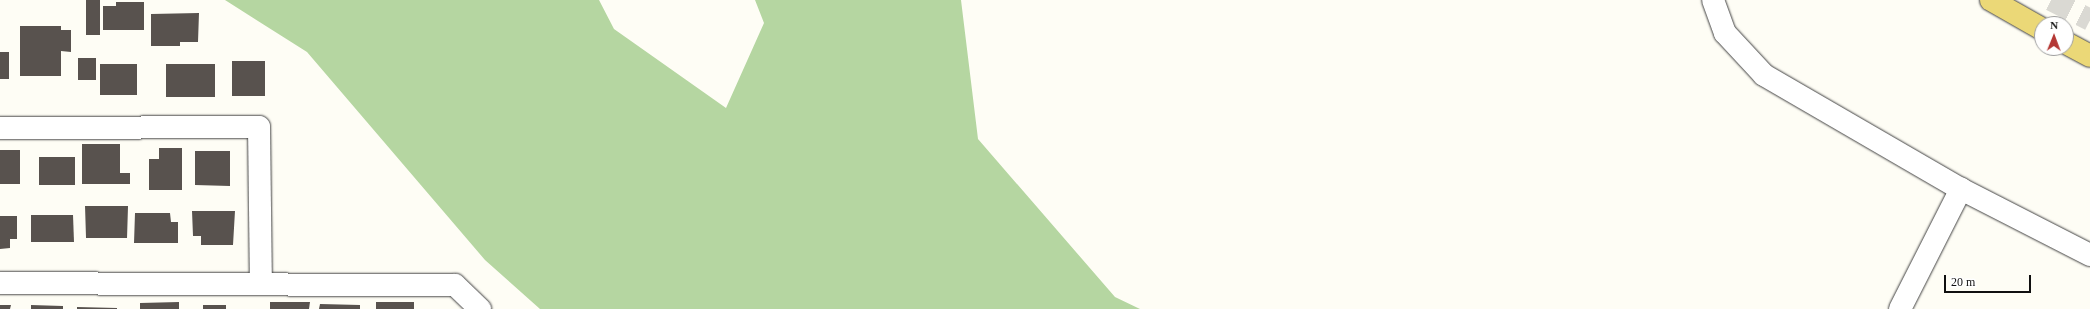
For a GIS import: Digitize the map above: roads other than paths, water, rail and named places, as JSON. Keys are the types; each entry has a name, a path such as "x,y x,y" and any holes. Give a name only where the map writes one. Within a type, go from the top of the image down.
{"main road":[{"path":"1991,0 2034,24"},
{"path":"2074,47 2090,56"}],"street":[{"path":"1713,0 1725,33 1764,75 1961,189 2090,255"},
{"path":"0,128 259,127 261,284"},
{"path":"1900,309 1961,189"},
{"path":"0,284 456,285 480,309"}],"tunnel":[{"path":"2051,0 2090,20"}]}
